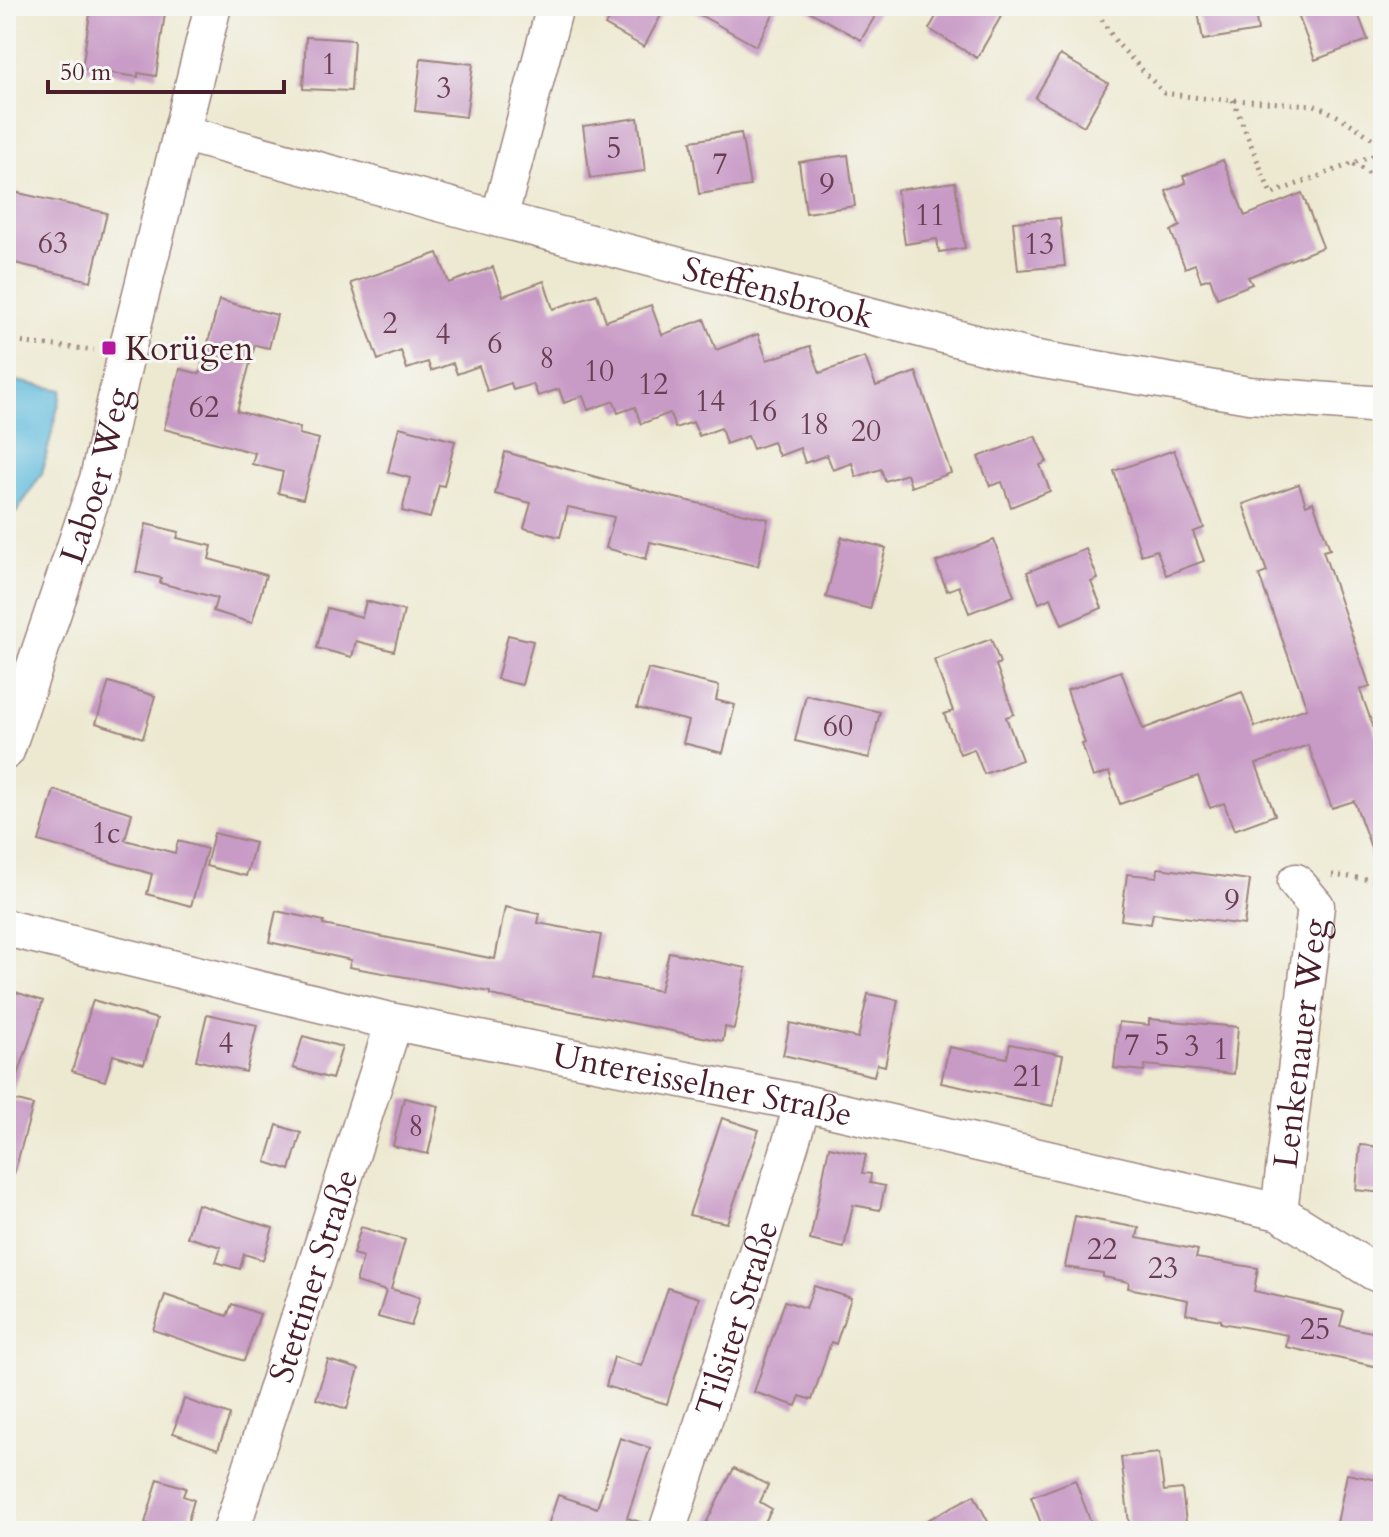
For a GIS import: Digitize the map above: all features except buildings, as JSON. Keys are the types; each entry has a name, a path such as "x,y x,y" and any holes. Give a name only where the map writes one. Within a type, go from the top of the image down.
{"street":[{"name":"Laboer Weg","path":"6,751 98,479 213,6"},
{"path":"499,219 555,6"},
{"name":"Steffensbrook","path":"181,133 1032,358 1249,395 1383,405"},
{"name":"Lenkenauer Weg","path":"1279,1212 1316,906 1312,878"},
{"name":"Untereisselner Straße","path":"6,928 394,1022 803,1103 1279,1212 1383,1276"},
{"name":"Stettiner Straße","path":"231,1531 394,1022"},
{"name":"Tilsiter Straße","path":"667,1531 803,1103"}],"path":[{"path":"1093,6 1116,42 1164,93 1314,105 1364,132 1383,150 1352,165 1271,194 1233,100"},
{"path":"1352,165 1365,170 1383,189"},
{"path":"6,341 126,354"},
{"path":"1312,878 1383,881"}],"water":[{"path":"6,379 62,390 42,473 16,513 6,503"}],"place":[{"name":"Korügen","path":"109,348"}]}
